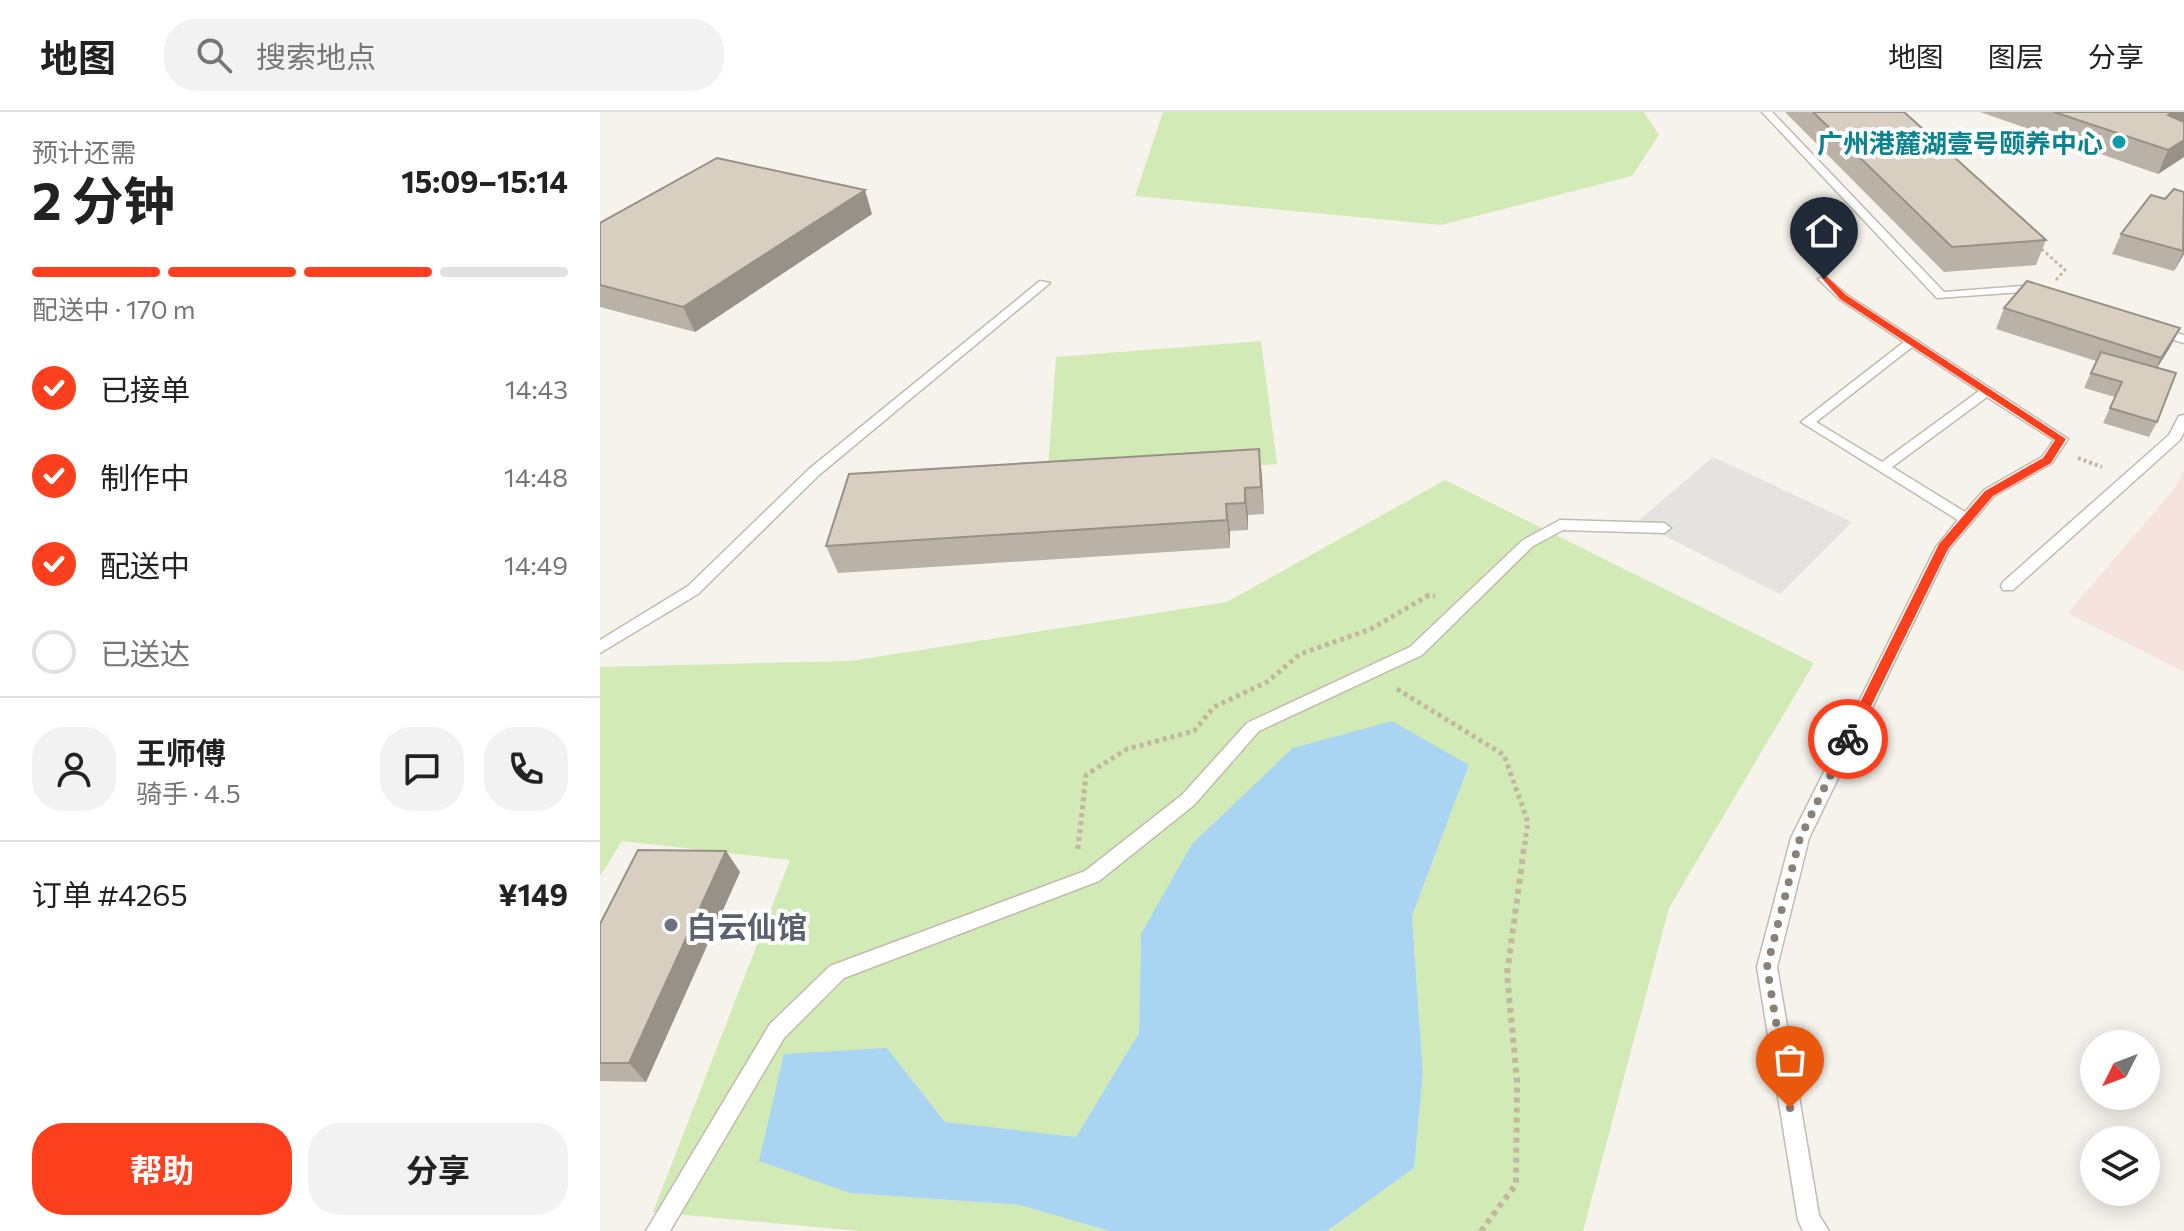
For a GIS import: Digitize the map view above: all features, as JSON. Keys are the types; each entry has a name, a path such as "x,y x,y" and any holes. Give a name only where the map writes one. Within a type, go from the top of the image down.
{"lane":[{"path":"1767,112 1941,296 2023,289 2057,300"},
{"path":"1818,1231 1809,1220 1767,967 1800,838 1943,547 1989,493 2047,460 2061,439 1843,297 1824,279"},
{"path":"600,647 693,590 814,472 1044,283"},
{"path":"2142,326 2184,339"},
{"path":"1912,342 1807,422 1967,519"},
{"path":"1882,468 1987,391"},
{"path":"2008,586 2175,437 2184,419"},
{"path":"657,1231 777,1031 837,972 1092,876 1188,800 1253,727 1373,674 1416,651 1528,543 1560,525 1664,528"}],"path":[{"path":"2030,239 2065,270 2043,296"},
{"path":"2054,449 2130,477"},
{"path":"1373,674 1504,755 1528,822 1507,974 1517,1080 1516,1184 1481,1231"}],"shaded area":[{"path":"1713,457 1852,522 1780,594 1637,522"},
{"path":"2184,471 2184,672 2068,613 2175,488"}],"green space":[{"path":"1163,112 1644,112 1659,135 1632,176 1441,225 1135,196"},
{"path":"1261,341 1277,464 1047,483 1056,357"},
{"path":"1445,480 1814,663 1669,908 1583,1231 1327,1231 1414,1168 1423,1074 1412,916 1469,765 1141,934 1139,1033 1076,1138 945,1122 887,1048 850,1193 1020,1205 1109,1231 860,1231 653,1212 790,860 622,841 600,876 600,667 850,661 1227,602"}],"water":[{"path":"1392,721 1469,765 1412,916 1423,1074 1414,1168 1327,1231 1109,1231 1020,1205 850,1193 759,1161 784,1054 887,1048 945,1122 1076,1137 1139,1033 1141,934 1192,844 1293,748"}],"building":[{"path":"1813,112 1904,112 2046,240 1952,247"},
{"path":"2054,112 2173,112 2168,115 2184,122 2184,140 2168,150"},
{"path":"717,158 865,190 683,307 600,285 600,223"},
{"path":"2174,189 2184,192 2183,251 2121,234 2151,195 2165,199"},
{"path":"2027,281 2180,328 2161,358 2004,308"},
{"path":"2101,352 2176,373 2157,422 2110,408 2122,382 2091,373"},
{"path":"1259,449 1261,487 1245,488 1245,503 1226,504 1227,520 826,546 849,474"},
{"name":"白云仙馆","path":"638,850 726,851 629,1063 600,1063 600,924"}],"way so far":[{"path":"1790,1108 1767,967 1800,838 1848,739"}],"place":[{"name":"广州港麓湖壹号颐养中心","path":"2119,142"},
{"name":"白云仙馆","path":"671,925"}],"route":[{"path":"1824,279 1843,297 2061,439 2047,460 1989,493 1943,547 1848,739"}]}
